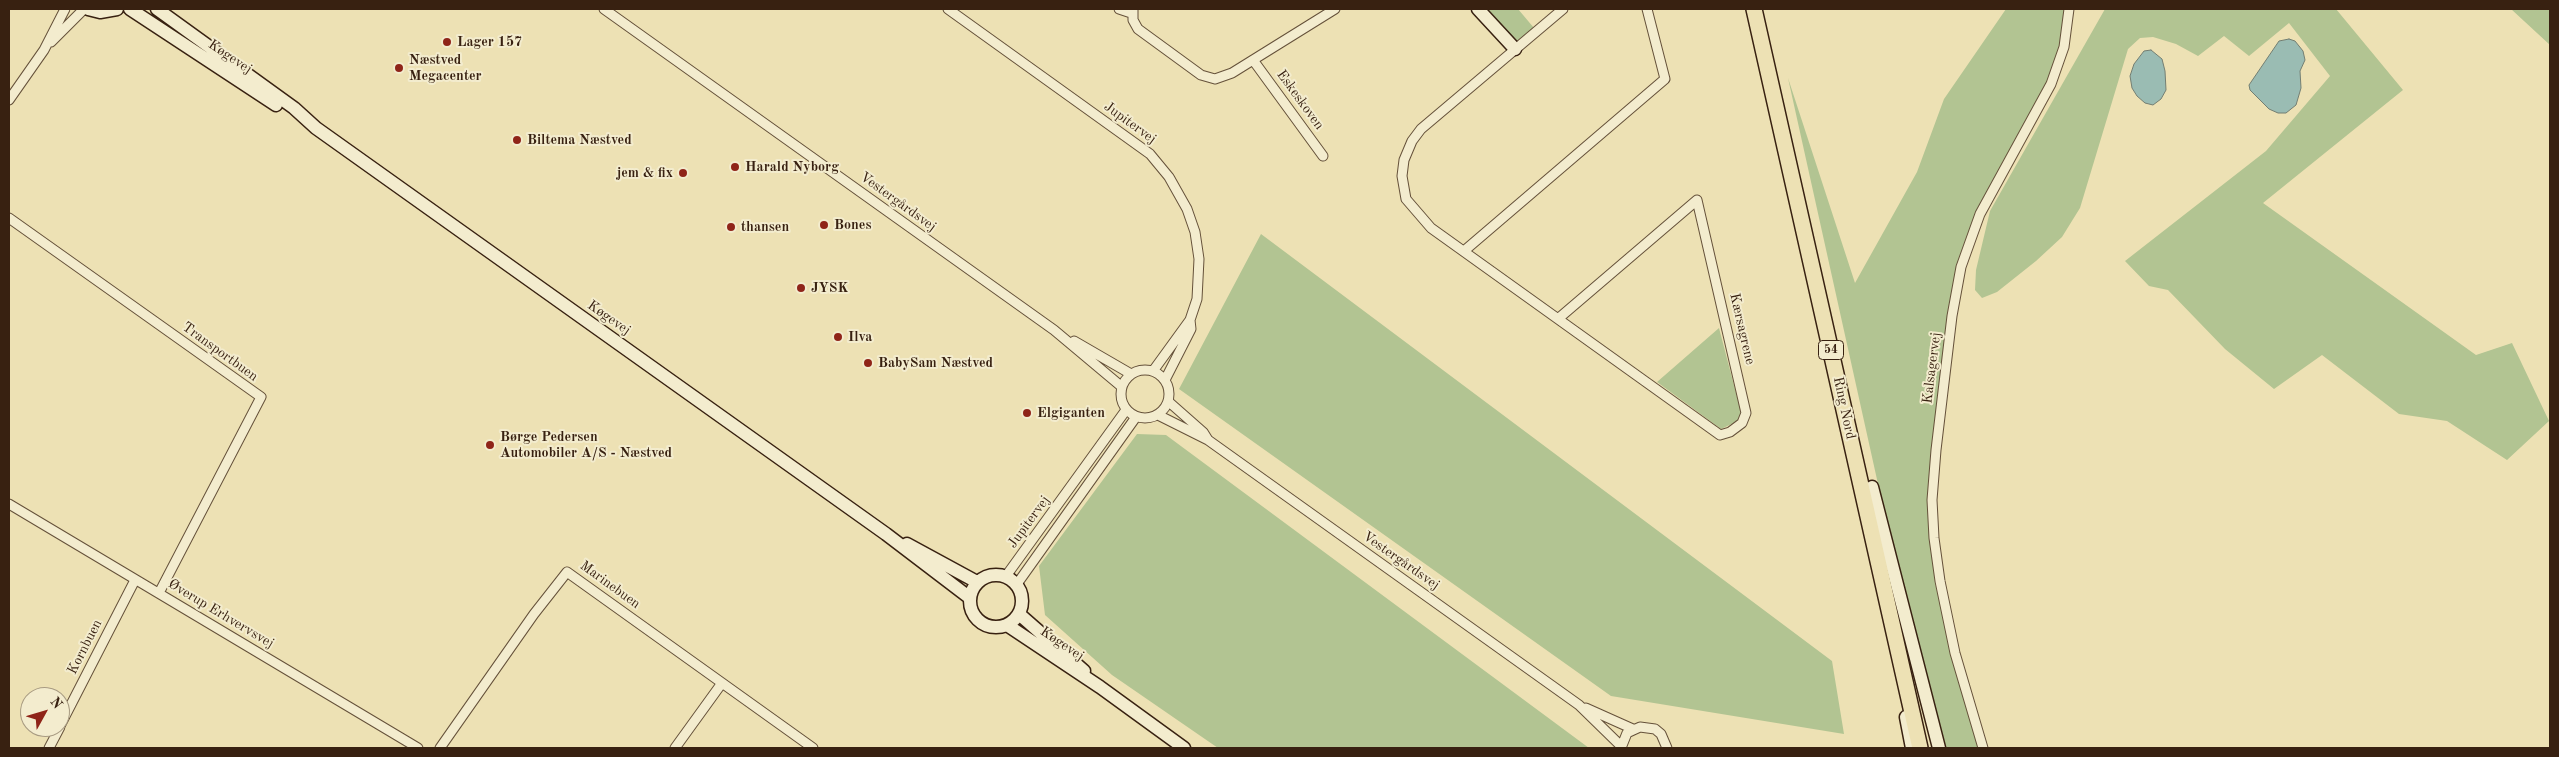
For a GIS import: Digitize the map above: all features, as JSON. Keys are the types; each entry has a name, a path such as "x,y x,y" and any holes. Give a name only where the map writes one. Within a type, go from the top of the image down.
{"highway":[{"name":"Ring Nord","path":"1754,9 1810,252 1906,692"},
{"name":"54","path":"1764,9 1872,487 1886,567 1928,748"},
{"name":"54","path":"1906,692 1920,748"}],"street":[{"path":"9,100 44,50 66,9"},
{"path":"44,50 84,9"},
{"path":"88,9 100,12 118,9"},
{"name":"Køgevej","path":"130,9 292,115 316,128"},
{"name":"Køgevej","path":"157,9 294,108 316,128 886,534 970,598"},
{"name":"Vestergårdsvej","path":"604,9 1054,330 1122,387"},
{"name":"Jupitervej","path":"948,9 1150,154 1169,177 1186,209 1195,232 1199,259 1197,299 1190,320 1153,371"},
{"path":"1119,9 1132,11 1138,29 1208,78 1222,78 1335,9"},
{"path":"1478,9 1515,49"},
{"name":"Kærsagrene","path":"1559,318 1697,200 1746,413 1742,424 1730,432 1720,434 1431,228 1406,200 1402,176 1404,160 1412,142 1421,129 1563,9"},
{"path":"1464,251 1665,79 1647,9"},
{"name":"Kalsagervej","path":"1983,748 1955,653 1940,581 1932,500 1939,421 1952,316 1961,267 1980,214 2051,84 2064,47 2069,9"},
{"name":"Eskeskoven","path":"1254,60 1323,156"},
{"name":"Transportbuen","path":"9,218 260,397 159,593"},
{"name":"Jupitervej","path":"1165,380 1191,329 1190,320"},
{"name":"Vestergårdsvej","path":"1054,330 1131,374"},
{"path":"1145,370 1153,371 1165,380 1168,387 1169,402 1158,415 1148,419 1136,417 1126,410 1121,395 1122,387 1131,374 1145,370"},
{"name":"Vestergårdsvej","path":"1169,402 1203,432 1208,440"},
{"name":"Jupitervej","path":"1006,576 1126,410"},
{"name":"Vestergårdsvej","path":"1158,415 1208,440 1579,704 1632,729"},
{"name":"Jupitervej","path":"1017,584 1136,417"},
{"path":"1872,487 1939,748"},
{"name":"Øverup Erhvervsvej","path":"9,504 418,748"},
{"name":"Køgevej","path":"886,534 977,582"},
{"name":"Marinebuen","path":"440,748 534,614 567,572 813,748"},
{"path":"994,574 1006,576 1017,584 1023,602 1019,614 1007,625 992,627 978,620 973,614 970,598 977,582 994,574"},
{"name":"Kornbuen","path":"70,707 135,580"},
{"name":"Køgevej","path":"1019,614 1100,687"},
{"name":"Køgevej","path":"1007,625 1100,687 1184,748"},
{"path":"675,748 722,683"},
{"path":"1906,692 1906,717 1912,748"},
{"name":"Vestergårdsvej","path":"1579,704 1621,747"},
{"path":"1621,747 1627,733 1632,729 1648,727 1661,734 1667,748"}],"green space":[{"path":"1486,9 1518,9 1534,28 1516,44"},
{"path":"2006,9 2065,9 2065,12 2060,46 2047,84 1977,213 1956,269 1927,502 1935,583 1978,748 1946,748 1878,484 1788,78 1855,283 1917,172 1944,99"},
{"path":"2105,9 2336,9 2403,90 2263,203 2476,355 2512,343 2549,421 2507,460 2447,421 2399,414 2322,355 2274,389 2225,349 2168,290 2149,286 2125,261 2266,151 2330,76 2289,23 2249,56 2224,36 2198,56 2176,44 2153,37 2140,38 2128,49 2080,208 2062,237 2036,261 1997,292 1982,298 1975,290 1976,270 1990,211"},
{"path":"2511,9 2550,9 2550,45"},
{"path":"1261,234 1832,661 1844,734 1611,696 1179,389"},
{"path":"1719,328 1741,412 1738,421 1721,429 1657,382"},
{"path":"1137,434 1166,435 1589,748 1218,748 1112,675 1045,615 1039,566"}],"water":[{"path":"2289,39 2295,41 2303,51 2305,60 2300,71 2301,88 2296,105 2286,113 2278,113 2269,109 2250,90 2249,85 2279,41"},
{"path":"2151,50 2162,59 2166,90 2161,99 2153,105 2145,103 2137,96 2132,88 2130,76 2134,64 2144,51"}],"place":[{"name":"Lager 157","path":"447,42"},
{"name":"Næstved Megacenter","path":"399,68"},
{"name":"Biltema Næstved","path":"517,140"},
{"name":"Harald Nyborg","path":"735,167"},
{"name":"jem & fix","path":"683,173"},
{"name":"Bones","path":"824,225"},
{"name":"thansen","path":"731,227"},
{"name":"JYSK","path":"801,288"},
{"name":"Ilva","path":"838,337"},
{"name":"BabySam Næstved","path":"868,363"},
{"name":"Elgiganten","path":"1027,413"},
{"name":"Børge Pedersen Automobiler A/S - Næstved","path":"490,445"}]}
